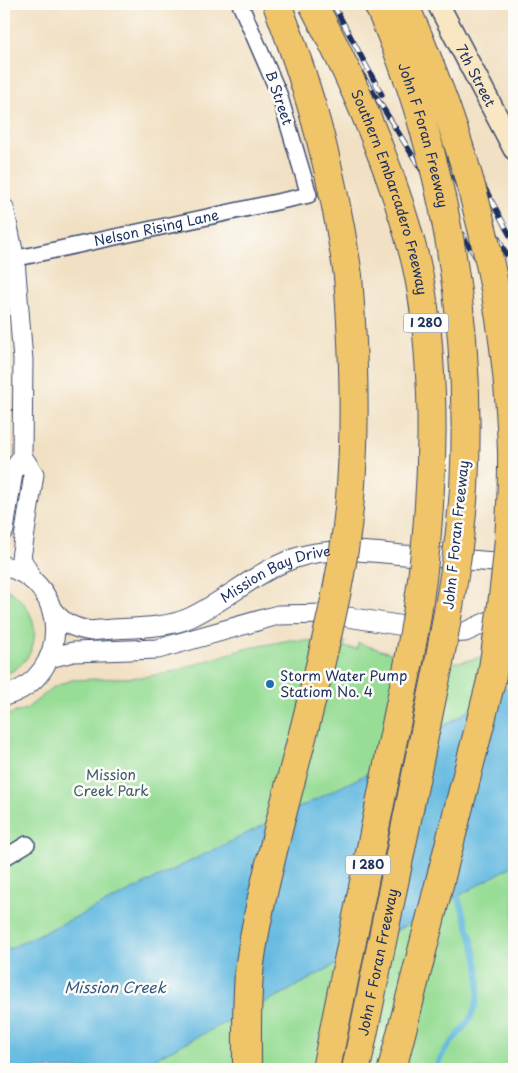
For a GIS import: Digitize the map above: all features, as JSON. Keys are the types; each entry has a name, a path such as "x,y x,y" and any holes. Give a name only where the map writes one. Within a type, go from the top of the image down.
{"highway":[{"path":"247,1069 246,1016 250,964 257,921 338,589 350,497 355,418 355,366 348,276 340,220 329,166 313,104 277,4"},
{"name":"Southern Embarcadero Freeway","path":"313,4 361,107 402,209 416,265 425,318 432,425 432,487 422,594 326,1069"},
{"name":"John F Foran Freeway","path":"356,1069 451,598 464,488 466,427 460,316 442,199 427,141 378,4"},
{"path":"392,1069 491,681 506,573 512,453 504,349 480,216 448,110 427,55 404,4"}],"main road":[{"name":"7th Street","path":"438,4 509,126 514,149"}],"street":[{"name":"B Street","path":"240,4 279,94 309,195"},
{"name":"Nelson Rising Lane","path":"9,261 309,195"},
{"path":"4,208 9,261 23,360 22,456 13,472 4,530"},
{"path":"4,696 23,688 34,680 49,658 55,633 51,608 44,594 33,581 21,558 34,474 22,456"},
{"name":"Mission Bay Drive","path":"51,608 59,619 78,629 91,630 171,624 187,619 217,603 257,575 274,566 319,552 370,552 496,562 514,561"},
{"path":"4,566 22,573 33,581"},
{"name":"Mission Bay Drive","path":"49,658 73,652 158,649 278,615 329,614 448,633 465,632 479,627 514,609"},
{"path":"4,858 27,844"}],"green space":[{"path":"4,588 17,596 26,607 32,619 34,632 33,645 27,657 18,667 4,675"},
{"name":"Mission Creek Park","path":"290,640 345,642 344,647 357,649 358,643 404,657 436,662 452,662 467,661 483,656 514,640 514,683 359,778 4,951 4,716 26,709 54,687 72,680 144,677 168,673 244,649"},
{"path":"514,865 514,1069 134,1069 286,992"}],"water":[{"name":"Mission Creek","path":"514,683 514,865 286,992 134,1069 4,1069 4,951 359,778"}],"waterway":[{"path":"436,1069 446,1049 470,1019 479,989 479,973 473,941 458,897"}],"railway":[{"path":"322,4 363,76 514,318"},
{"path":"333,4 382,95"},
{"path":"374,4 470,211 514,296"},
{"path":"387,4 514,243"},
{"path":"426,100 514,269"}],"place":[{"name":"Storm Water Pump Statiom No. 4","path":"270,684"}]}
